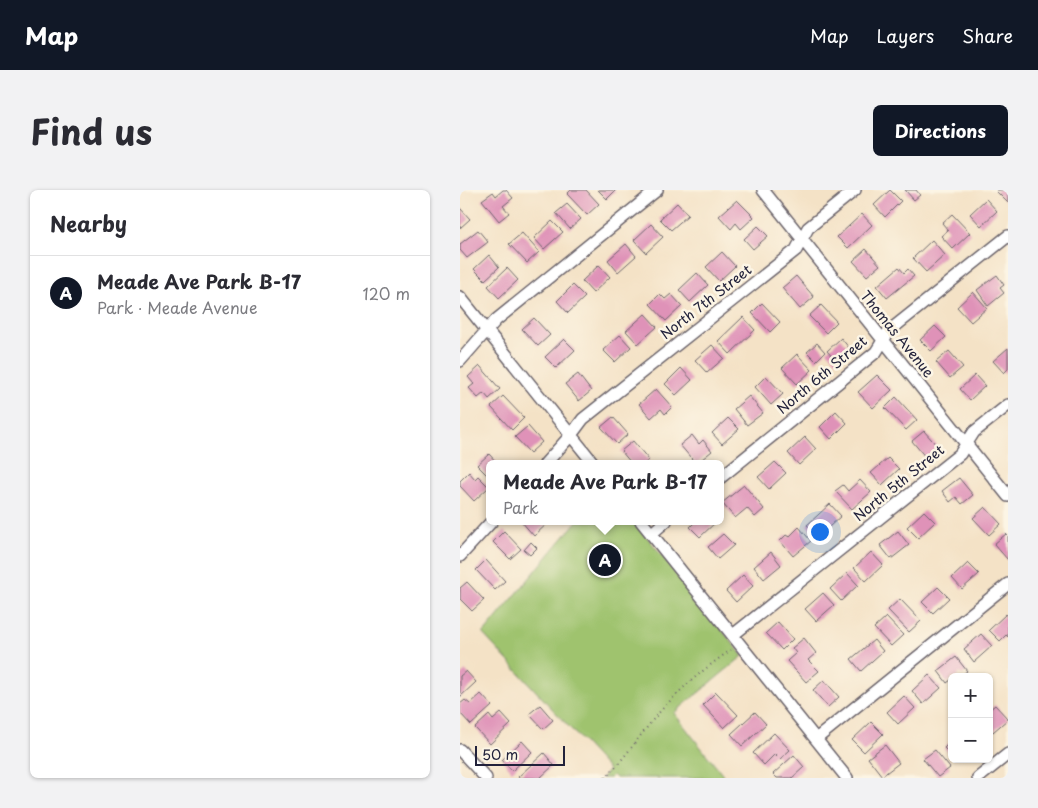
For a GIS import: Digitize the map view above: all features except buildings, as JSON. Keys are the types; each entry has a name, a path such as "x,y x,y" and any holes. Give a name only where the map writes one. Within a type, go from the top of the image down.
{"street":[{"path":"460,361 496,320 657,190"},
{"name":"Thomas Avenue","path":"763,190 1008,496"},
{"name":"North 7th Street","path":"549,460 583,419 796,250 808,228 855,190"},
{"name":"North 6th Street","path":"724,475 876,352 889,331 1008,236"},
{"path":"460,296 591,460"},
{"name":"North 5th Street","path":"733,635 960,454 974,432 1008,405"},
{"path":"460,556 488,525"},
{"path":"644,525 847,778"},
{"path":"651,534 661,525"},
{"path":"816,739 1008,584"},
{"path":"460,751 486,778"},
{"path":"978,778 1008,754"}],"path":[{"path":"604,778 687,684 730,650"}],"green space":[{"path":"574,525 637,525 743,656 674,713 725,778 616,778 613,775 610,778 601,778 609,770 483,634"}],"place":[{"name":"Meade Ave Park B-17","path":"605,560"}]}
